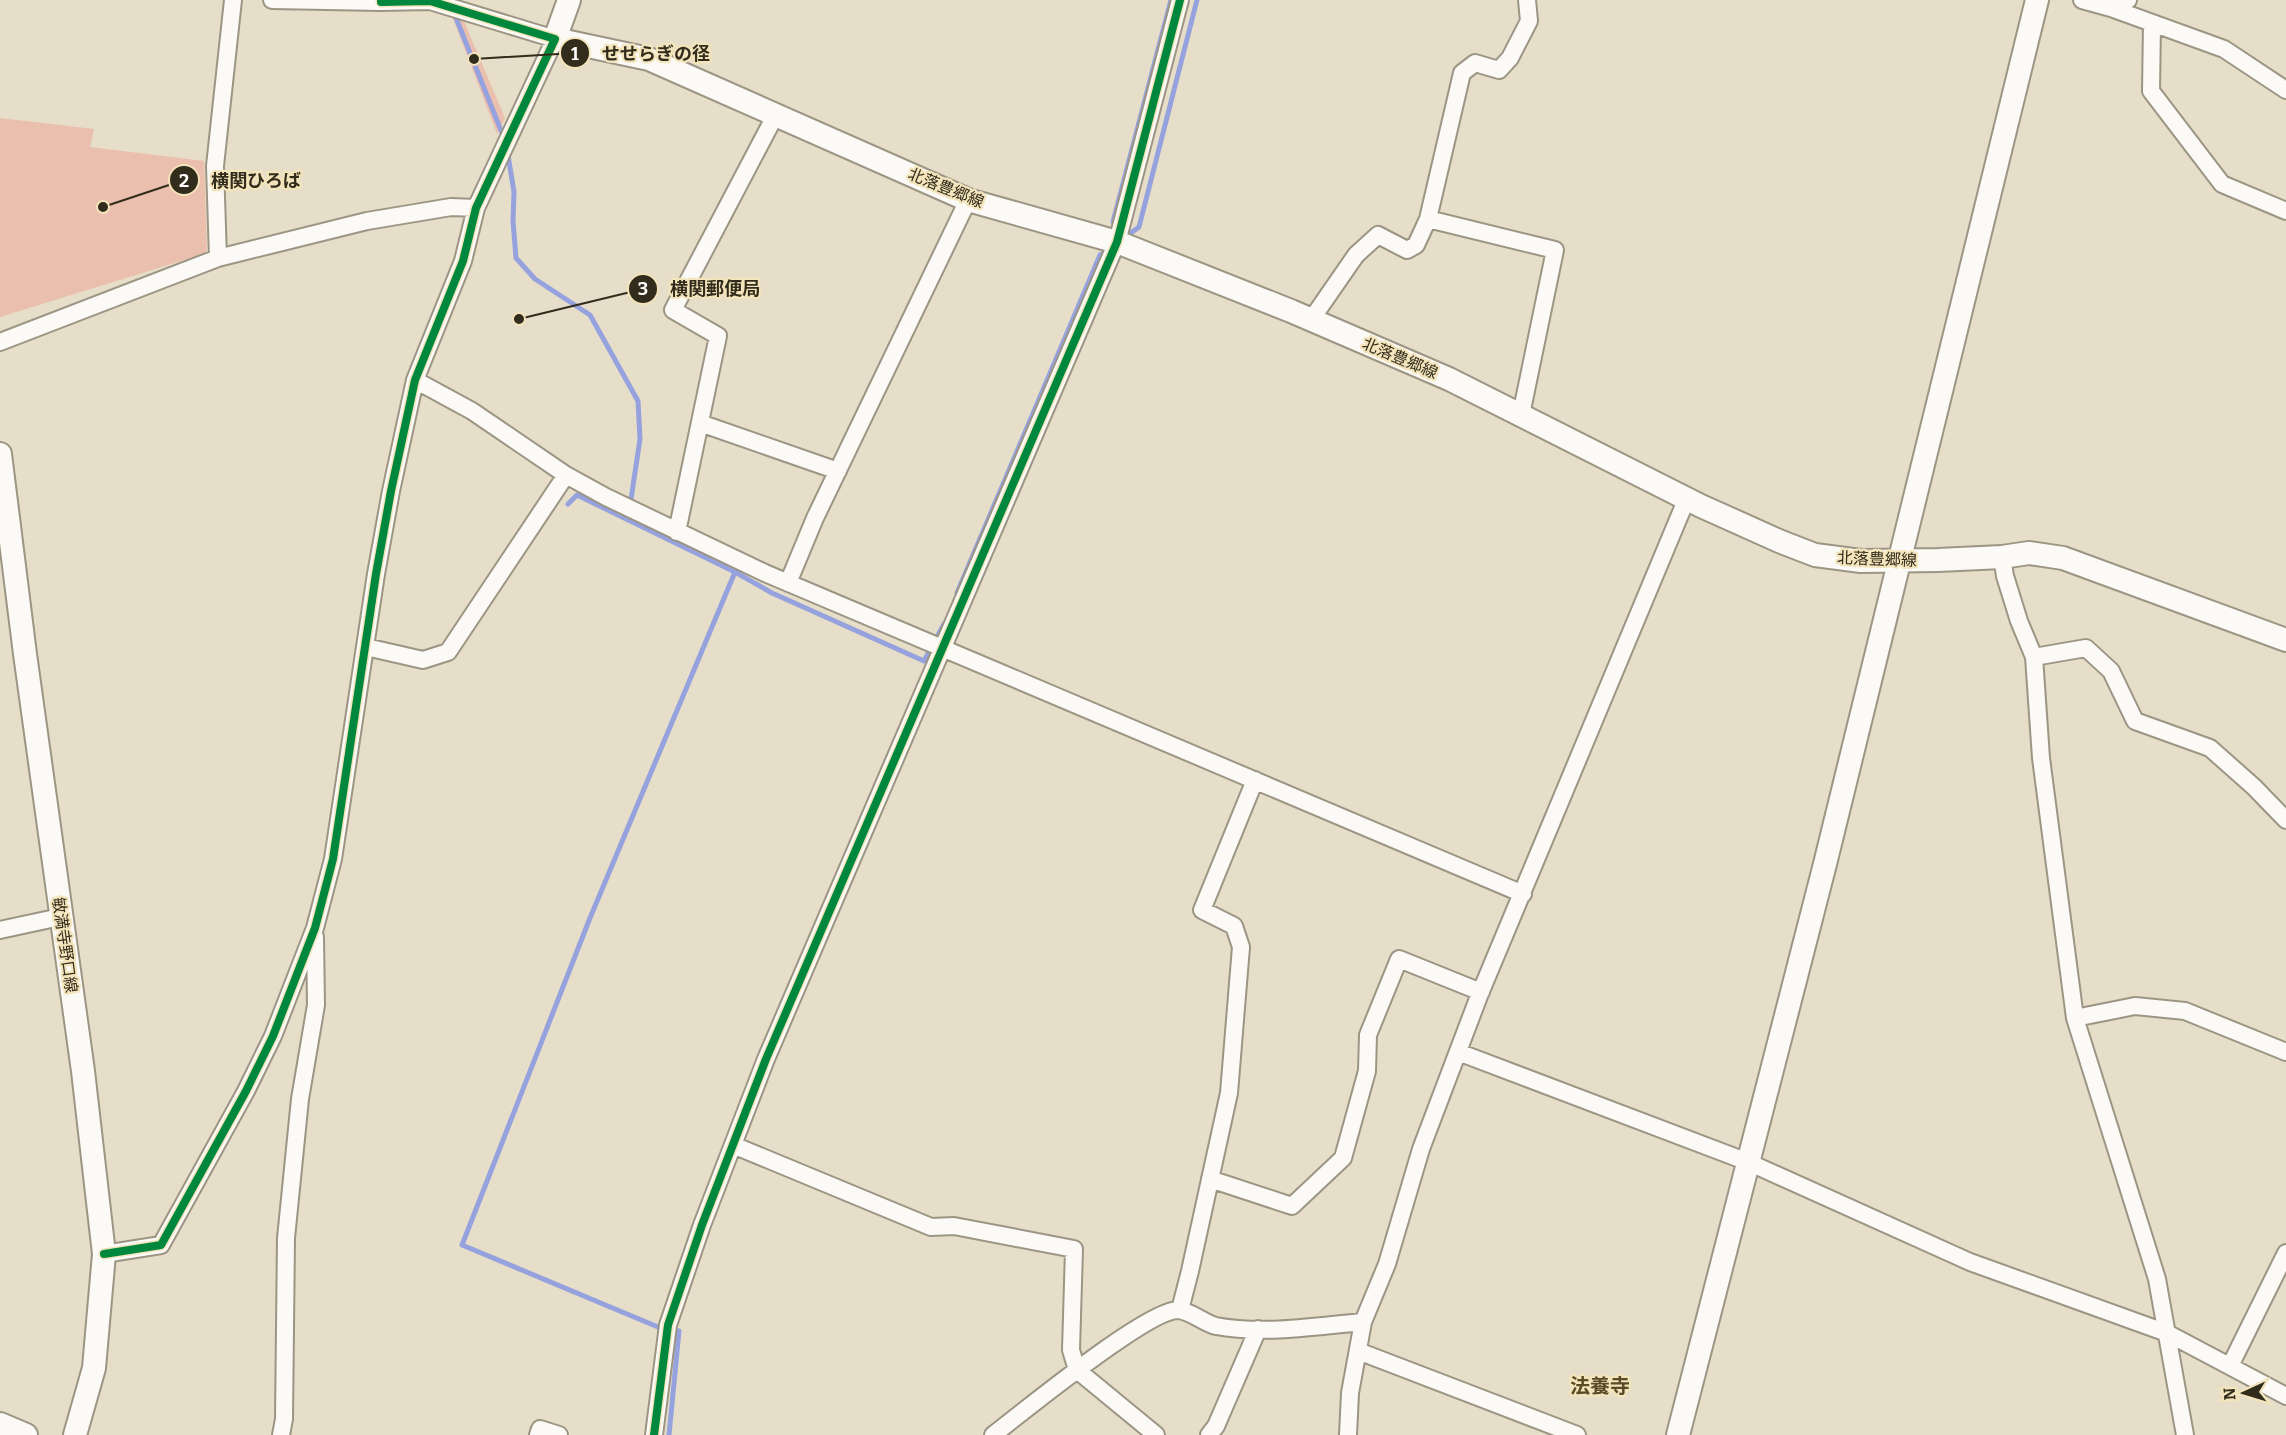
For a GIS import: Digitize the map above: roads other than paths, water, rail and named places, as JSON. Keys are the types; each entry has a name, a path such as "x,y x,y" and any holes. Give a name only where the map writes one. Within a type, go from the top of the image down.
{"main road":[{"path":"555,39 569,0"},
{"path":"1678,1435 1811,918 2037,0"},
{"name":"北落豊郷線","path":"555,39 649,59 968,200 1117,242 1311,320 1449,379 1687,498 1779,541 1815,555 1862,561 1900,562 2002,557 2029,553 2063,558 2126,579 2286,640"},
{"name":"敏満寺野口線","path":"0,454 3,510 83,1071 104,1254 94,1368 75,1435"},
{"path":"0,1424 26,1435"}],"street":[{"path":"218,258 215,166 233,0"},
{"path":"104,1254 161,1245 246,1091 273,1036 315,928 333,859 391,490 415,380 463,261 476,208 555,39 430,1 272,0"},
{"path":"654,1435 668,1325 702,1225 766,1059 1117,242 1180,0"},
{"path":"1311,320 1356,255 1378,236 1407,250 1416,245 1428,219 1462,73 1475,63 1499,70 1510,58 1529,21 1527,0"},
{"path":"2082,0 2178,31 2224,49 2286,90"},
{"path":"2111,8 2128,0"},
{"path":"2152,24 2151,91 2222,184 2286,211"},
{"path":"677,532 718,336 673,310 776,114"},
{"path":"788,583 815,518 968,200"},
{"path":"0,342 218,258 367,221 451,207 476,208"},
{"path":"1428,219 1555,250 1521,415"},
{"path":"415,380 472,411 566,475 606,498 677,532 788,583 1523,894"},
{"path":"700,423 838,471"},
{"path":"366,647 423,660 448,652 566,475"},
{"path":"1348,1435 1350,1393 1363,1322 1387,1264 1420,1149 1481,992 1687,498"},
{"path":"2002,557 2015,610 2034,657 2041,758 2075,1018 2157,1279 2185,1435"},
{"path":"2034,657 2086,648 2111,671 2135,721 2210,748 2254,787 2286,820"},
{"path":"1180,1310 1191,1271 1229,1093 1241,947 1234,926 1202,910 1255,780"},
{"path":"0,930 60,917"},
{"path":"281,1435 284,1419 286,1238 300,1099 316,1005 315,928"},
{"path":"1210,1179 1292,1206 1343,1158 1367,1071 1368,1035 1399,959 1481,992"},
{"path":"2075,1018 2135,1006 2185,1011 2286,1052"},
{"path":"1458,1052 1748,1162 1970,1262 2167,1333 2286,1396"},
{"path":"733,1145 931,1227 954,1226 1074,1248 1071,1350 1077,1370 1156,1435"},
{"path":"2230,1366 2286,1253"},
{"path":"993,1435 1077,1370 1152,1318 1167,1312 1180,1310 1215,1326 1273,1330 1363,1322"},
{"path":"1209,1435 1216,1426 1258,1329"},
{"path":"1358,1351 1577,1435"},
{"path":"538,1435 540,1429 559,1435"}],"waterway":[{"path":"1113,222 1171,0"},
{"path":"1124,238 1139,227 1197,0"},
{"path":"454,13 504,138"},
{"path":"507,149 514,192 513,221 516,258 535,279 590,315 638,401 640,439 630,506"},
{"path":"957,593 1100,255 1107,251"},
{"path":"568,504 577,495 735,572 590,918 462,1245 658,1327 679,1331 669,1435"},
{"path":"735,572 772,593 924,661 944,624"}],"place":[{"name":"せせらぎの径","path":"474,59"},
{"name":"横関ひろば","path":"103,207"},
{"name":"横関郵便局","path":"519,319"}],"district":[{"name":"法養寺","path":"1600,1386"}]}
